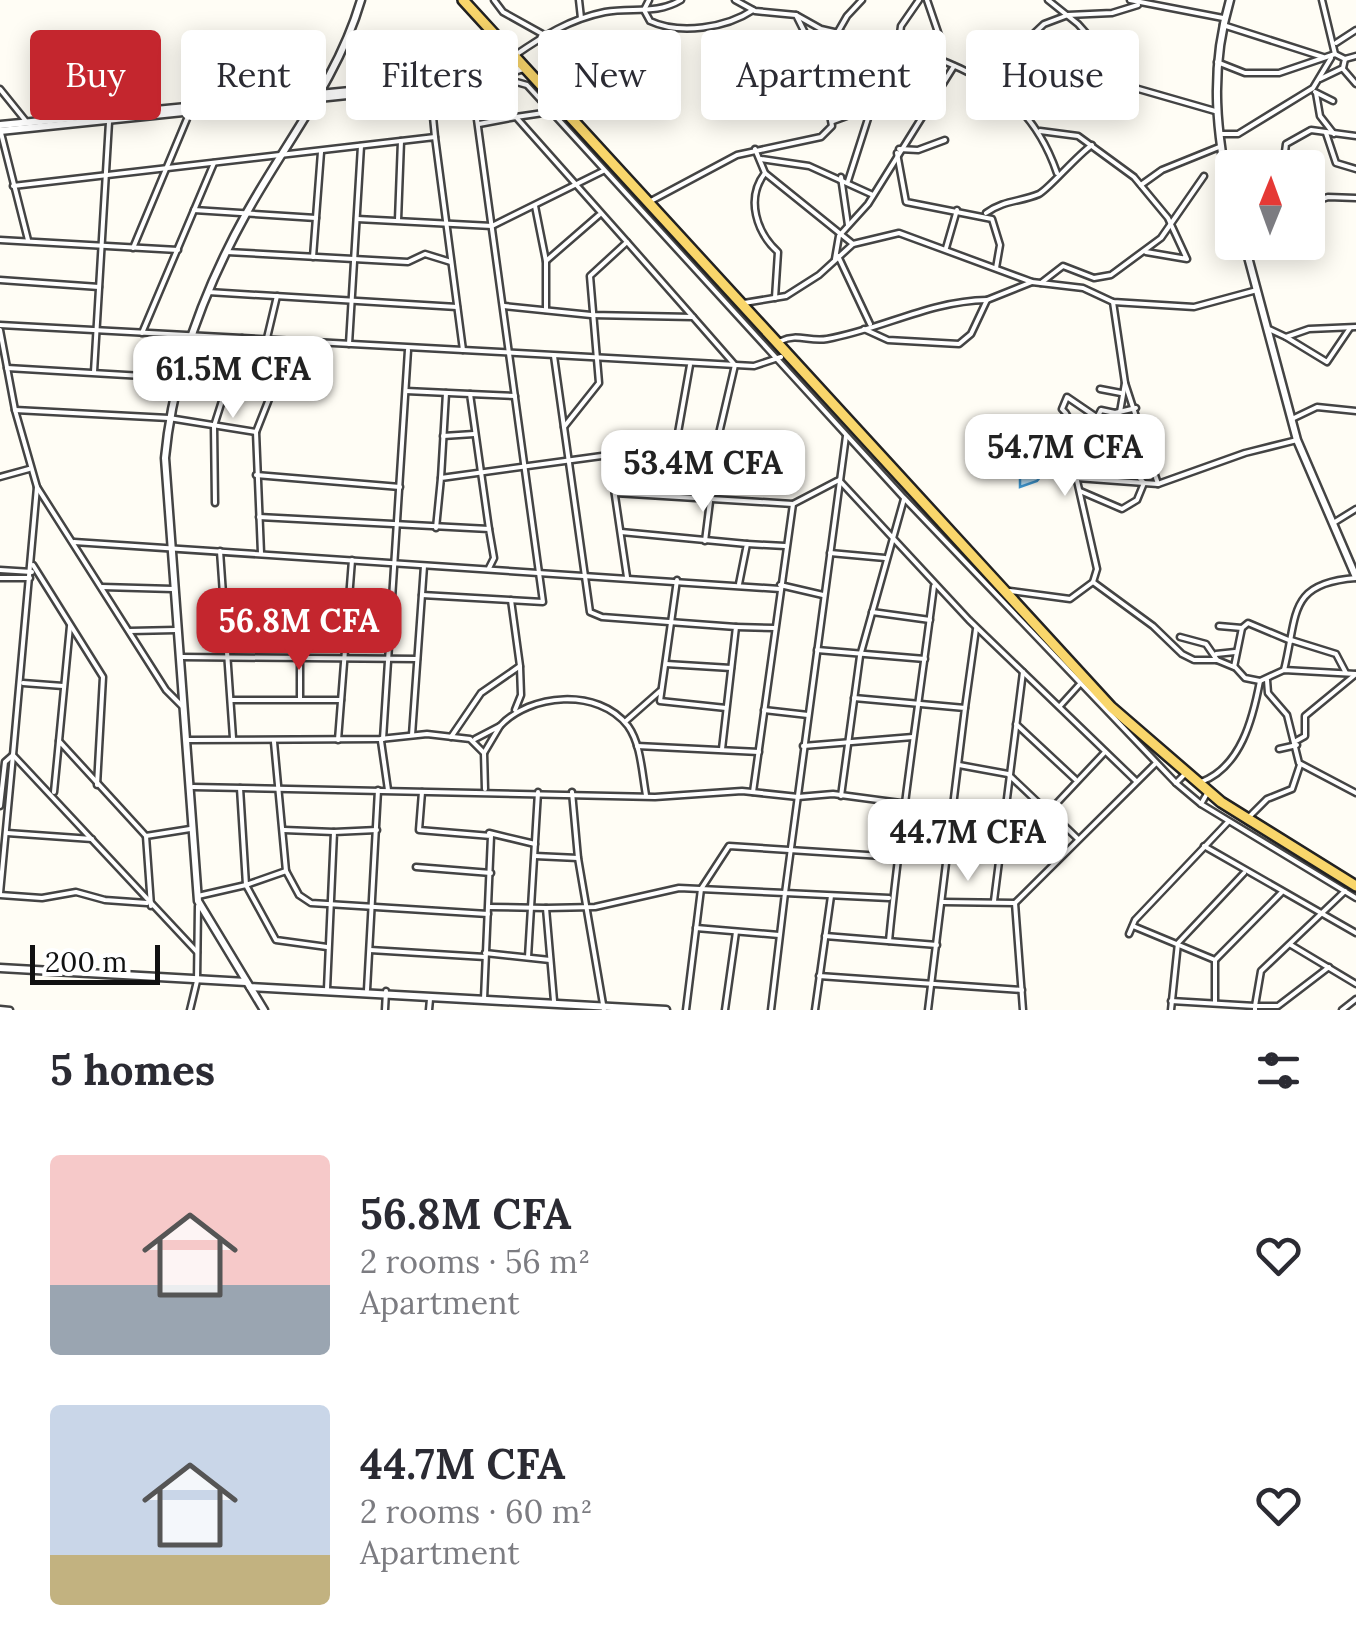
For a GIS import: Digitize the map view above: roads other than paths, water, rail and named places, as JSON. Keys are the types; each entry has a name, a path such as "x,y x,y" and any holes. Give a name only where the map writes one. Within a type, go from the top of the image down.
{"main road":[{"path":"469,3 492,30"},
{"path":"518,60 777,344 783,356 1111,708 1208,792 1356,886"}],"street":[{"path":"326,82 348,42 360,0"},
{"path":"494,0 503,12 538,32"},
{"path":"579,0 581,18"},
{"path":"644,10 649,0"},
{"path":"558,30 581,18 659,10 681,0"},
{"path":"735,0 753,10 796,15 833,30"},
{"path":"840,30 862,0"},
{"path":"903,30 919,0"},
{"path":"927,0 938,30"},
{"path":"1048,0 1082,30"},
{"path":"1130,0 1224,21 1330,57 1356,56"},
{"path":"1221,150 1215,110 1217,62 1230,0"},
{"path":"1322,0 1336,43"},
{"path":"1036,30 1068,14 1112,13 1138,4"},
{"path":"644,10 654,24 678,27 722,24 753,10"},
{"path":"796,15 804,30"},
{"path":"1217,132 1238,134 1314,91 1336,43 1356,30"},
{"path":"1217,62 1245,73 1279,73 1330,57"},
{"path":"1343,68 1345,59"},
{"path":"946,62 965,72"},
{"path":"870,324 836,258 839,236 874,194 954,66"},
{"path":"518,69 525,67"},
{"path":"1320,79 1343,68"},
{"path":"1343,68 1356,84"},
{"path":"518,81 524,82 538,98"},
{"path":"0,88 30,126"},
{"path":"1139,89 1215,110"},
{"path":"1314,91 1334,101"},
{"path":"1314,91 1320,116 1334,134"},
{"path":"28,240 0,129 181,111"},
{"path":"30,126 181,115"},
{"path":"518,119 735,365"},
{"path":"133,248 187,120"},
{"path":"190,1010 197,981 198,899 193,787 170,548 165,458 169,418 177,378 208,292 245,215 303,120"},
{"path":"433,120 464,350"},
{"path":"422,595 543,602 542,572 477,120"},
{"path":"478,124 500,120"},
{"path":"558,120 783,356 904,498 1176,783 1228,822 1356,898"},
{"path":"848,181 868,120"},
{"path":"1030,120 1040,131 1057,174"},
{"path":"648,202 697,172 755,149 821,137 834,121"},
{"path":"94,372 109,122"},
{"path":"1287,150 1289,142 1311,130 1356,136"},
{"path":"1040,131 1078,136 1141,185 1187,259 1146,252"},
{"path":"1326,133 1336,163 1356,169"},
{"path":"13,186 435,137"},
{"path":"898,151 918,150 945,140"},
{"path":"398,220 401,141"},
{"path":"984,214 1006,200 1042,192 1092,145"},
{"path":"349,344 361,146"},
{"path":"1141,185 1162,170 1220,147"},
{"path":"755,149 765,173 853,244"},
{"path":"313,257 321,151"},
{"path":"898,151 906,202 984,214 996,226 996,268"},
{"path":"759,159 791,161 841,177 874,194"},
{"path":"142,333 214,163"},
{"path":"357,219 492,226 603,171"},
{"path":"765,173 757,189 756,208 764,238 778,252 775,298"},
{"path":"1040,283 1063,266 1094,278 1106,277 1146,252 1203,184 1204,176"},
{"path":"841,177 848,225"},
{"path":"1325,198 1356,198"},
{"path":"535,206 546,261 546,310"},
{"path":"194,210 316,218"},
{"path":"946,248 957,210"},
{"path":"546,261 600,213"},
{"path":"741,304 757,297 775,298 806,284 853,244 899,234 1032,282 1083,288 1113,302 1194,307 1257,290"},
{"path":"0,240 178,250"},
{"path":"564,427 598,386 590,276 627,242"},
{"path":"227,252 408,262 424,254 451,262"},
{"path":"1249,260 1291,420 1356,578 1313,586 1296,611 1284,670"},
{"path":"0,280 98,287"},
{"path":"777,344 793,336 818,340 947,302 988,300 1032,282"},
{"path":"208,292 457,307"},
{"path":"267,338 277,296"},
{"path":"863,328 884,339 959,344 971,334 988,300"},
{"path":"1113,302 1125,383 1158,484"},
{"path":"504,306 592,315 693,317"},
{"path":"1266,327 1328,362 1353,328"},
{"path":"1286,336 1309,329 1353,328"},
{"path":"186,708 166,690 37,487 14,410 0,332 96,330 690,364 763,366 783,356"},
{"path":"215,503 214,426 242,338"},
{"path":"261,552 256,432 292,340"},
{"path":"388,790 382,739 408,349"},
{"path":"554,356 592,614 775,628"},
{"path":"676,444 690,364"},
{"path":"706,541 718,438 735,365"},
{"path":"7,368 177,378"},
{"path":"1120,413 1125,383"},
{"path":"1100,389 1121,392"},
{"path":"405,390 515,396"},
{"path":"436,528 446,393"},
{"path":"470,394 494,558 489,568"},
{"path":"1006,594 1016,588 1034,598 1062,600 1074,598 1093,582 1097,569 1073,463 1072,430 1062,409 1067,397 1110,427 1114,438"},
{"path":"1291,420 1317,407 1356,411"},
{"path":"1096,418 1102,410 1120,413 1136,408"},
{"path":"14,410 169,418 256,432"},
{"path":"1044,424 1073,463"},
{"path":"444,436 476,433"},
{"path":"771,1010 822,595 847,434"},
{"path":"442,478 718,438"},
{"path":"1088,478 1088,456 1114,438 1146,440"},
{"path":"1077,478 1158,484 1245,453 1298,440"},
{"path":"609,455 627,577"},
{"path":"1087,465 1132,469 1144,482"},
{"path":"0,477 31,468"},
{"path":"256,475 400,487"},
{"path":"615,493 793,504 839,480"},
{"path":"839,480 934,584 1136,781"},
{"path":"1080,491 1126,508 1142,493 1144,482"},
{"path":"37,487 0,894 42,898 77,892 149,905"},
{"path":"841,796 860,656 904,498"},
{"path":"753,792 793,504"},
{"path":"1331,525 1356,512"},
{"path":"258,517 489,529"},
{"path":"621,532 786,546"},
{"path":"74,542 739,584 822,595"},
{"path":"739,584 748,544"},
{"path":"1345,552 1356,550"},
{"path":"220,551 233,738"},
{"path":"830,552 886,558"},
{"path":"338,740 352,560"},
{"path":"32,564 105,684 98,784"},
{"path":"412,736 424,564"},
{"path":"0,570 32,575"},
{"path":"0,578 32,575"},
{"path":"677,580 660,701 726,708"},
{"path":"1093,582 1194,660 1235,652"},
{"path":"888,941 889,898 906,806 934,584"},
{"path":"102,587 175,588"},
{"path":"511,600 520,666 521,696 516,710"},
{"path":"872,612 930,620"},
{"path":"1234,666 1242,628 1248,623 1336,654 1346,672"},
{"path":"54,795 70,624"},
{"path":"1219,626 1242,628"},
{"path":"722,749 736,627"},
{"path":"928,1010 977,627"},
{"path":"130,631 179,630"},
{"path":"1180,637 1206,644 1216,657 1234,666 1245,678 1264,680 1284,670 1356,674 1305,716 1304,736 1297,743 1279,749"},
{"path":"816,650 925,659"},
{"path":"300,656 300,700"},
{"path":"182,657 417,658"},
{"path":"666,664 731,668"},
{"path":"451,738 480,693 520,666"},
{"path":"994,901 1024,671"},
{"path":"1247,819 1267,799 1292,788 1300,764 1287,715 1268,693 1264,680"},
{"path":"1197,784 1215,775 1242,742 1264,680"},
{"path":"22,683 63,686"},
{"path":"1060,706 1079,685"},
{"path":"624,722 660,691"},
{"path":"854,698 965,708"},
{"path":"485,790 484,753 500,726 516,710 534,702 568,699 624,722 637,746 646,797"},
{"path":"231,700 341,700"},
{"path":"764,710 808,715"},
{"path":"1016,724 1076,780"},
{"path":"188,740 233,738 274,742 412,736 474,739 500,726"},
{"path":"804,746 915,737"},
{"path":"474,739 484,753"},
{"path":"60,741 146,836 149,905"},
{"path":"274,742 286,871 304,900 489,911 587,908 670,889 889,898"},
{"path":"637,746 759,752"},
{"path":"999,858 1104,752"},
{"path":"13,754 54,795 149,905 197,952"},
{"path":"0,806 5,762 13,754"},
{"path":"1023,1010 1015,904 1156,763"},
{"path":"1300,764 1356,793"},
{"path":"959,766 1008,774 1079,840"},
{"path":"1176,783 1185,774"},
{"path":"193,787 485,790 646,797 753,792 841,796 954,810"},
{"path":"240,788 246,885 276,940 327,947"},
{"path":"368,990 378,790"},
{"path":"422,792 420,830 489,833 536,844"},
{"path":"528,957 538,792"},
{"path":"572,792 578,858 604,1008"},
{"path":"1201,804 1208,792"},
{"path":"1130,934 1133,926 1228,822"},
{"path":"146,836 194,828"},
{"path":"284,830 376,830"},
{"path":"327,988 334,832"},
{"path":"7,833 92,839"},
{"path":"484,999 491,873 489,833"},
{"path":"686,1010 701,890 729,846 898,857"},
{"path":"1204,846 1244,873 1356,933"},
{"path":"535,856 578,858"},
{"path":"416,868 491,873"},
{"path":"198,899 286,871"},
{"path":"1171,1010 1178,944 1244,873"},
{"path":"1255,1008 1258,976 1344,891"},
{"path":"1214,1003 1216,960 1282,893"},
{"path":"815,1010 831,896"},
{"path":"198,899 264,1010"},
{"path":"943,902 1015,904"},
{"path":"546,908 554,1002"},
{"path":"1133,926 1216,960"},
{"path":"696,928 779,935"},
{"path":"725,1010 736,932"},
{"path":"825,936 937,945"},
{"path":"1290,944 1356,984"},
{"path":"370,950 551,960"},
{"path":"1171,1001 1255,1008 1278,1006 1329,967"},
{"path":"0,968 666,1010"},
{"path":"819,976 1022,990"},
{"path":"385,1010 386,991"},
{"path":"428,1010 430,994"},
{"path":"506,1000 506,1010"},
{"path":"1342,1010 1356,1000"},
{"path":"0,1009 10,1010"}],"water":[{"path":"1036,437 1044,443 1051,463 1037,481 1020,487 1020,473 1035,459"}]}
